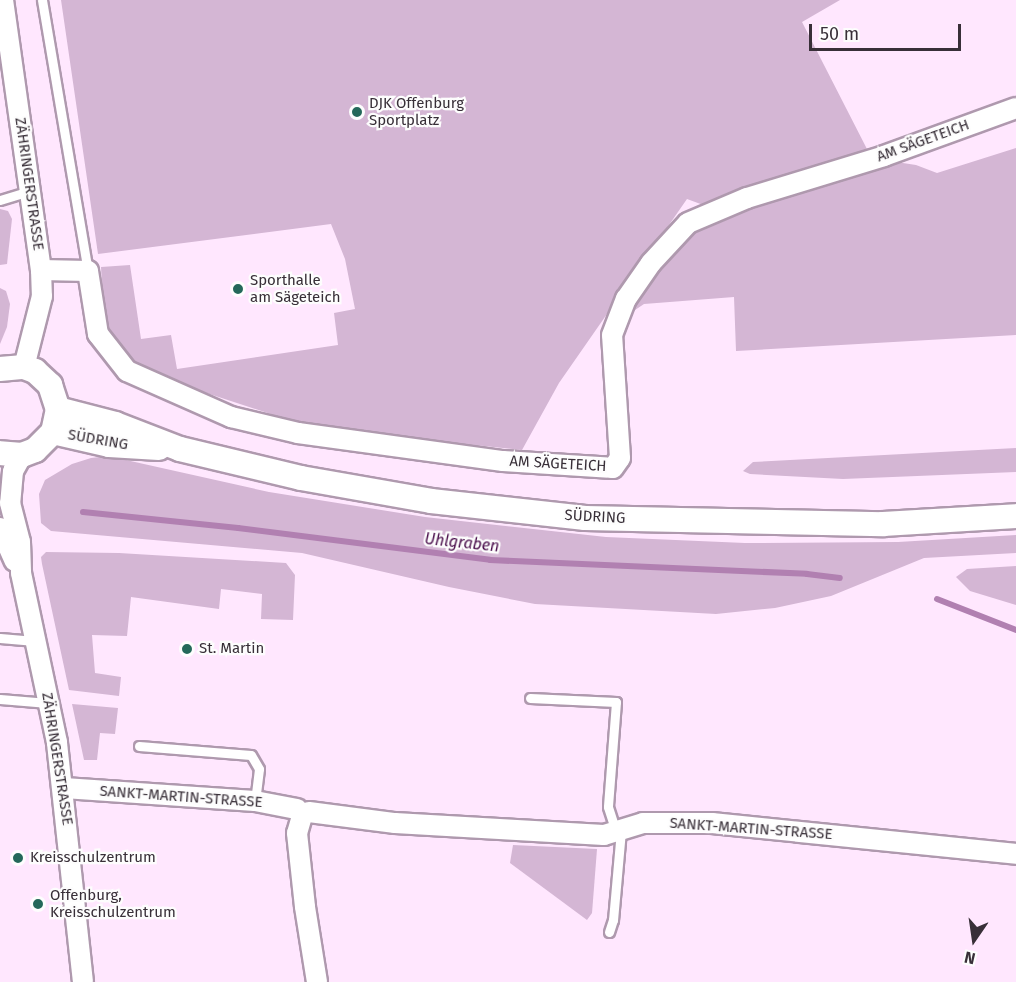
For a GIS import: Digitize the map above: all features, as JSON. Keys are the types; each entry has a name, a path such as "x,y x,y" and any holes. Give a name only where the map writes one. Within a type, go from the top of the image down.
{"street":[{"name":"ZÄHRINGERSTRASSE","path":"3,0 41,270 42,296 24,367"},
{"name":"AM SÄGETEICH","path":"88,271 98,334 127,371 231,417 297,433 491,460 613,468 620,458 612,335 626,299 651,263 688,223 747,198 884,156 1016,108"},
{"path":"41,270 88,271"},
{"path":"0,369 24,367 34,371 50,385 55,421 35,450 11,454"},
{"name":"SÜDRING","path":"55,421 109,445 180,449 301,478 431,501 585,518 883,524 1016,516"},
{"name":"ZÄHRINGERSTRASSE","path":"11,454 13,471 10,503 20,542 21,573 49,703 64,788 83,982"},
{"name":"ZÄHRINGERSTRASSE","path":"0,528 21,573"},
{"name":"SANKT-MARTIN-STRASSE","path":"64,788 255,801 302,812 359,820 604,835 643,823 712,823 1016,854"},
{"path":"302,812 297,833 305,907 317,982"}],"lane":[{"path":"42,0 88,271"},
{"path":"0,200 29,191"},
{"path":"0,638 35,641"},
{"path":"530,698 616,702 608,807 619,830 613,920 609,932"},
{"path":"0,699 49,703"},
{"path":"139,746 251,755 259,769 255,801"}],"shaded area":[{"name":"DJK Offenburg Sportplatz","path":"61,0 840,0 802,22 868,151 706,206 687,199 559,383 522,450 379,435 292,421 179,384 136,363 116,343 104,321 101,267 130,265 141,339 171,335 177,369 338,345 334,313 355,309 345,259 331,224 98,254"},
{"path":"1016,148 1016,335 736,351 734,297 644,304 629,314 633,298 660,261 698,226 734,211 883,160 916,165 937,173"},
{"path":"0,209 8,211 12,219 7,264 0,265"},
{"path":"0,288 6,291 10,304 7,327 0,344"},
{"path":"1016,448 1016,472 843,479 750,474 743,471 753,462"},
{"path":"108,456 269,492 425,517 606,537 745,543 898,542 1016,535 1016,553 924,558 831,596 775,608 716,614 535,604 302,553 51,531 41,523 39,494 45,480 72,464"},
{"path":"46,552 119,553 286,563 295,575 293,620 261,619 262,594 221,589 219,609 131,597 127,636 92,635 95,673 121,677 119,696 69,690 42,564 41,557"},
{"path":"1016,566 1016,605 970,591 956,577 967,569"},
{"path":"72,704 118,708 115,734 100,733 97,760 84,760"},
{"path":"513,845 597,849 592,913 587,920 510,863"}],"waterway":[{"name":"Uhlgraben","path":"83,512 238,528 490,560 807,574 840,578"},
{"name":"Uhlgraben","path":"937,599 1016,630"}],"place":[{"name":"DJK Offenburg Sportplatz","path":"357,112"},
{"name":"Sporthalle am Sägeteich","path":"238,289"},
{"name":"St. Martin","path":"187,649"},
{"name":"Kreisschulzentrum","path":"18,858"},
{"name":"Offenburg, Kreisschulzentrum","path":"38,904"}]}
